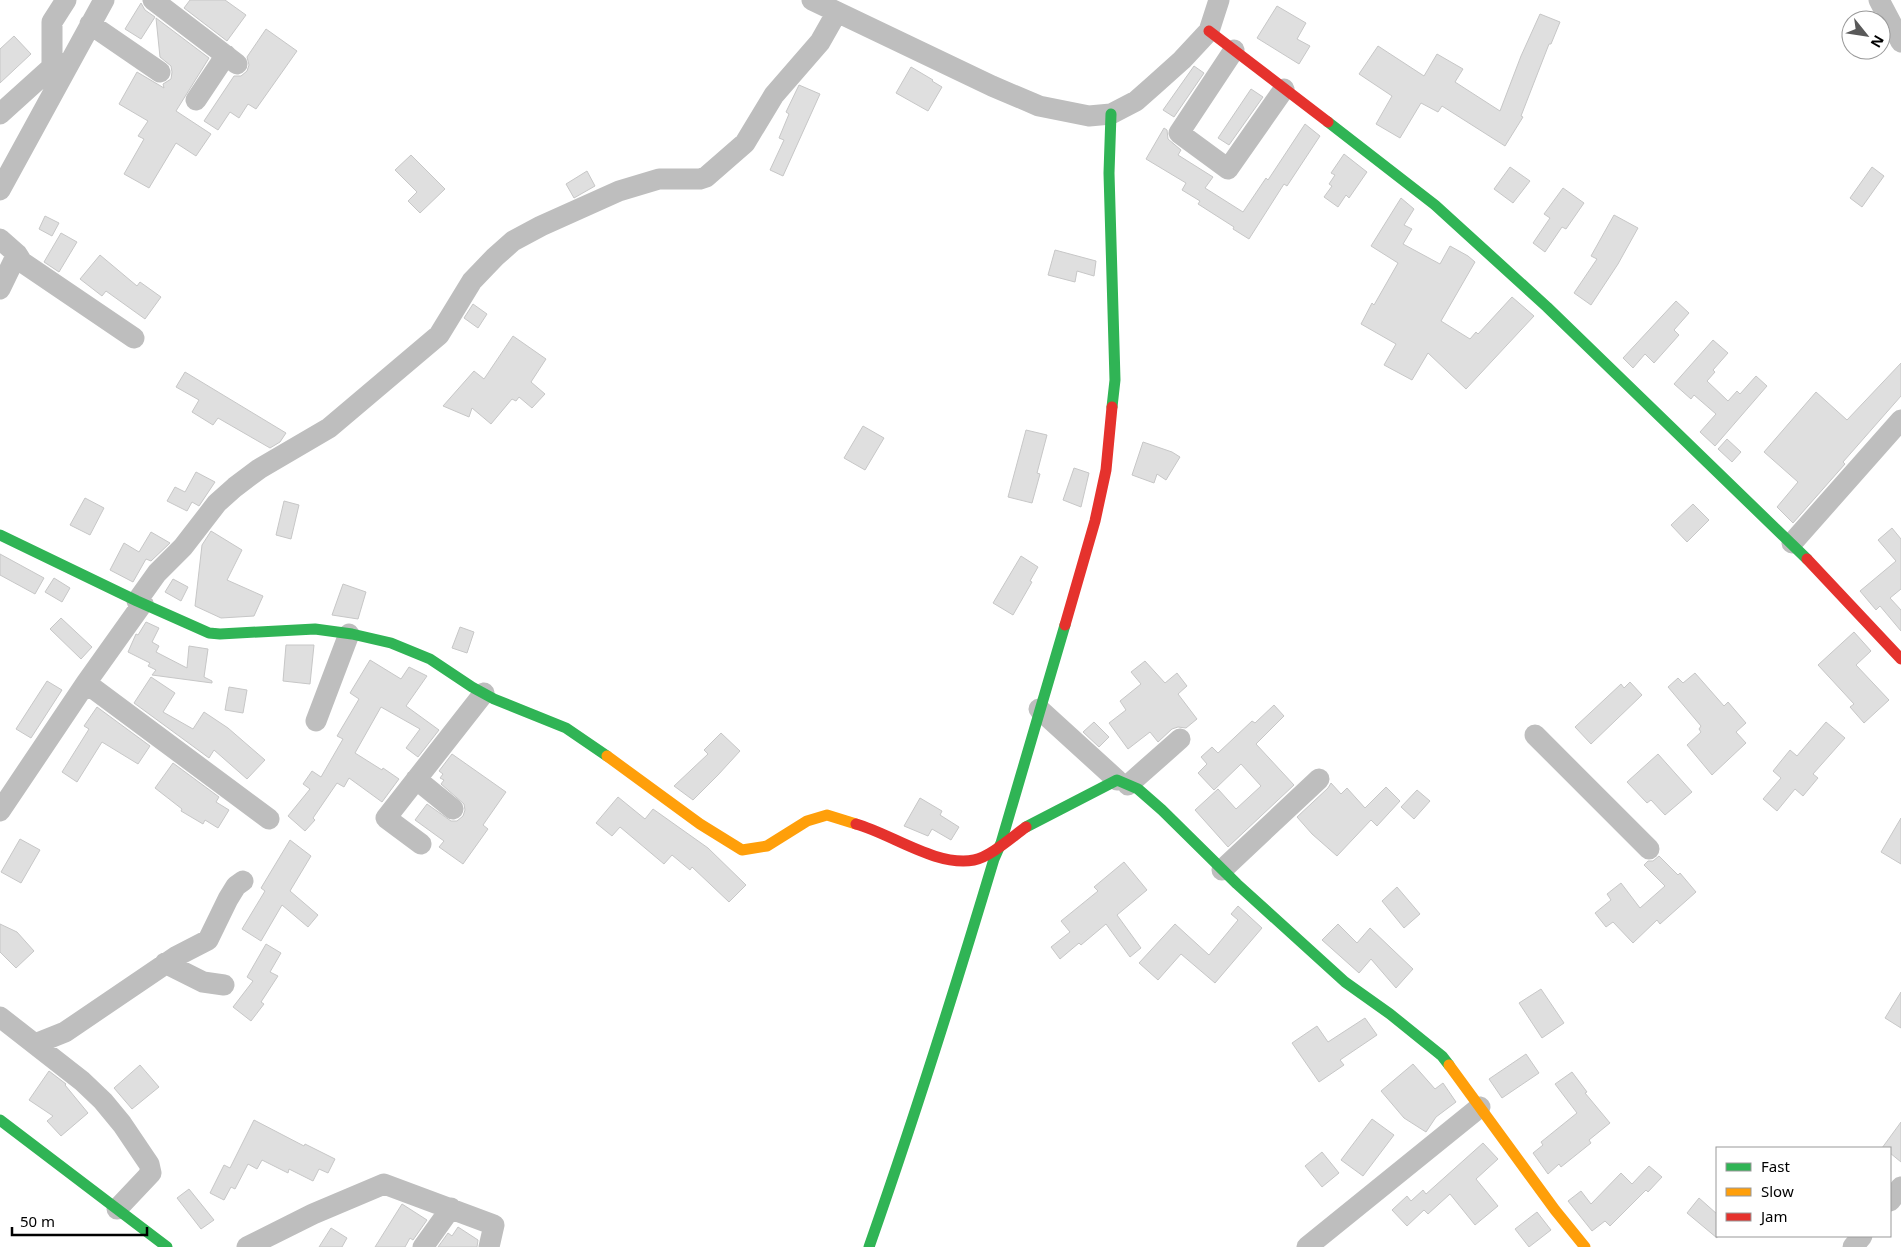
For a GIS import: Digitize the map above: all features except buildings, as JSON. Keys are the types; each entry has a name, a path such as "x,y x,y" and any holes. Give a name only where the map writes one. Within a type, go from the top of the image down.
{"street":[{"path":"61,64 52,22 66,0"},
{"path":"0,190 61,64 90,24 104,0"},
{"path":"154,0 231,59 196,100"},
{"path":"812,0 992,86 1039,106 1089,116 1110,114 1136,101 1182,60 1209,31 1218,0"},
{"path":"1879,0 1901,42"},
{"path":"0,811 140,602 157,573 183,547 217,503 259,469 329,428 439,335 472,281 495,257 513,242 541,226 619,191 658,179 700,179 706,177 745,143 774,95 820,42 837,12"},
{"path":"90,24 160,72"},
{"path":"1209,31 1435,205 1547,307 1792,543 1901,658"},
{"path":"1234,50 1178,133 1228,169 1284,89"},
{"path":"0,114 61,64"},
{"path":"869,1247 914,1118 994,859 1001,843 1095,520 1108,453 1114,380 1109,173 1110,114"},
{"path":"0,239 22,262 134,338"},
{"path":"0,289 16,254"},
{"path":"1792,543 1901,420"},
{"path":"0,535 209,633 314,629 381,640 413,651 433,661 497,701 566,728 576,734 700,824 742,850 767,846 807,821 826,815 864,826 935,856 956,860 974,860 986,855 1026,827 1122,782 1180,740"},
{"path":"316,721 349,634"},
{"path":"86,683 269,819"},
{"path":"420,844 386,818 484,693"},
{"path":"1039,709 1122,782 1138,789 1162,810 1222,870 1345,982 1390,1014 1442,1056 1555,1210 1585,1247"},
{"path":"1535,735 1649,849"},
{"path":"416,779 453,809"},
{"path":"1222,870 1319,780"},
{"path":"35,1044 65,1032 165,964 208,940 228,899 236,886 243,881"},
{"path":"165,964 203,982 224,985"},
{"path":"0,1017 82,1081 103,1100 149,1164 151,1173 117,1209"},
{"path":"1307,1247 1480,1106"},
{"path":"0,1120 167,1247"},
{"path":"247,1247 280,1241 313,1214 384,1184 494,1225 489,1247"},
{"path":"1891,1200 1901,1187"},
{"path":"423,1247 451,1208"},
{"path":"1853,1247 1861,1237"}],"traffic: fast":[{"path":"1111,114 1109,173 1115,380 1112,407"},
{"path":"1328,122 1435,205 1547,307 1807,559"},
{"path":"0,535 137,601 209,633 315,629 352,634 391,643 430,659 494,699 566,728 607,756"},
{"path":"869,1247 934,1054 994,859 1001,843 1065,625"},
{"path":"1026,827 1117,780 1138,789 1237,884 1345,982 1390,1014 1442,1056 1449,1065"},
{"path":"0,1120 167,1247"}],"traffic: slow":[{"path":"607,756 700,824 742,850 767,846 807,821 827,815 856,824"},
{"path":"1449,1065 1555,1210 1585,1247"}],"traffic: jam":[{"path":"1209,31 1328,122"},
{"path":"1065,625 1095,521 1106,470 1112,407"},
{"path":"1807,559 1901,659"},
{"path":"856,824 929,854 959,861 974,860 987,855 1026,827"}]}
